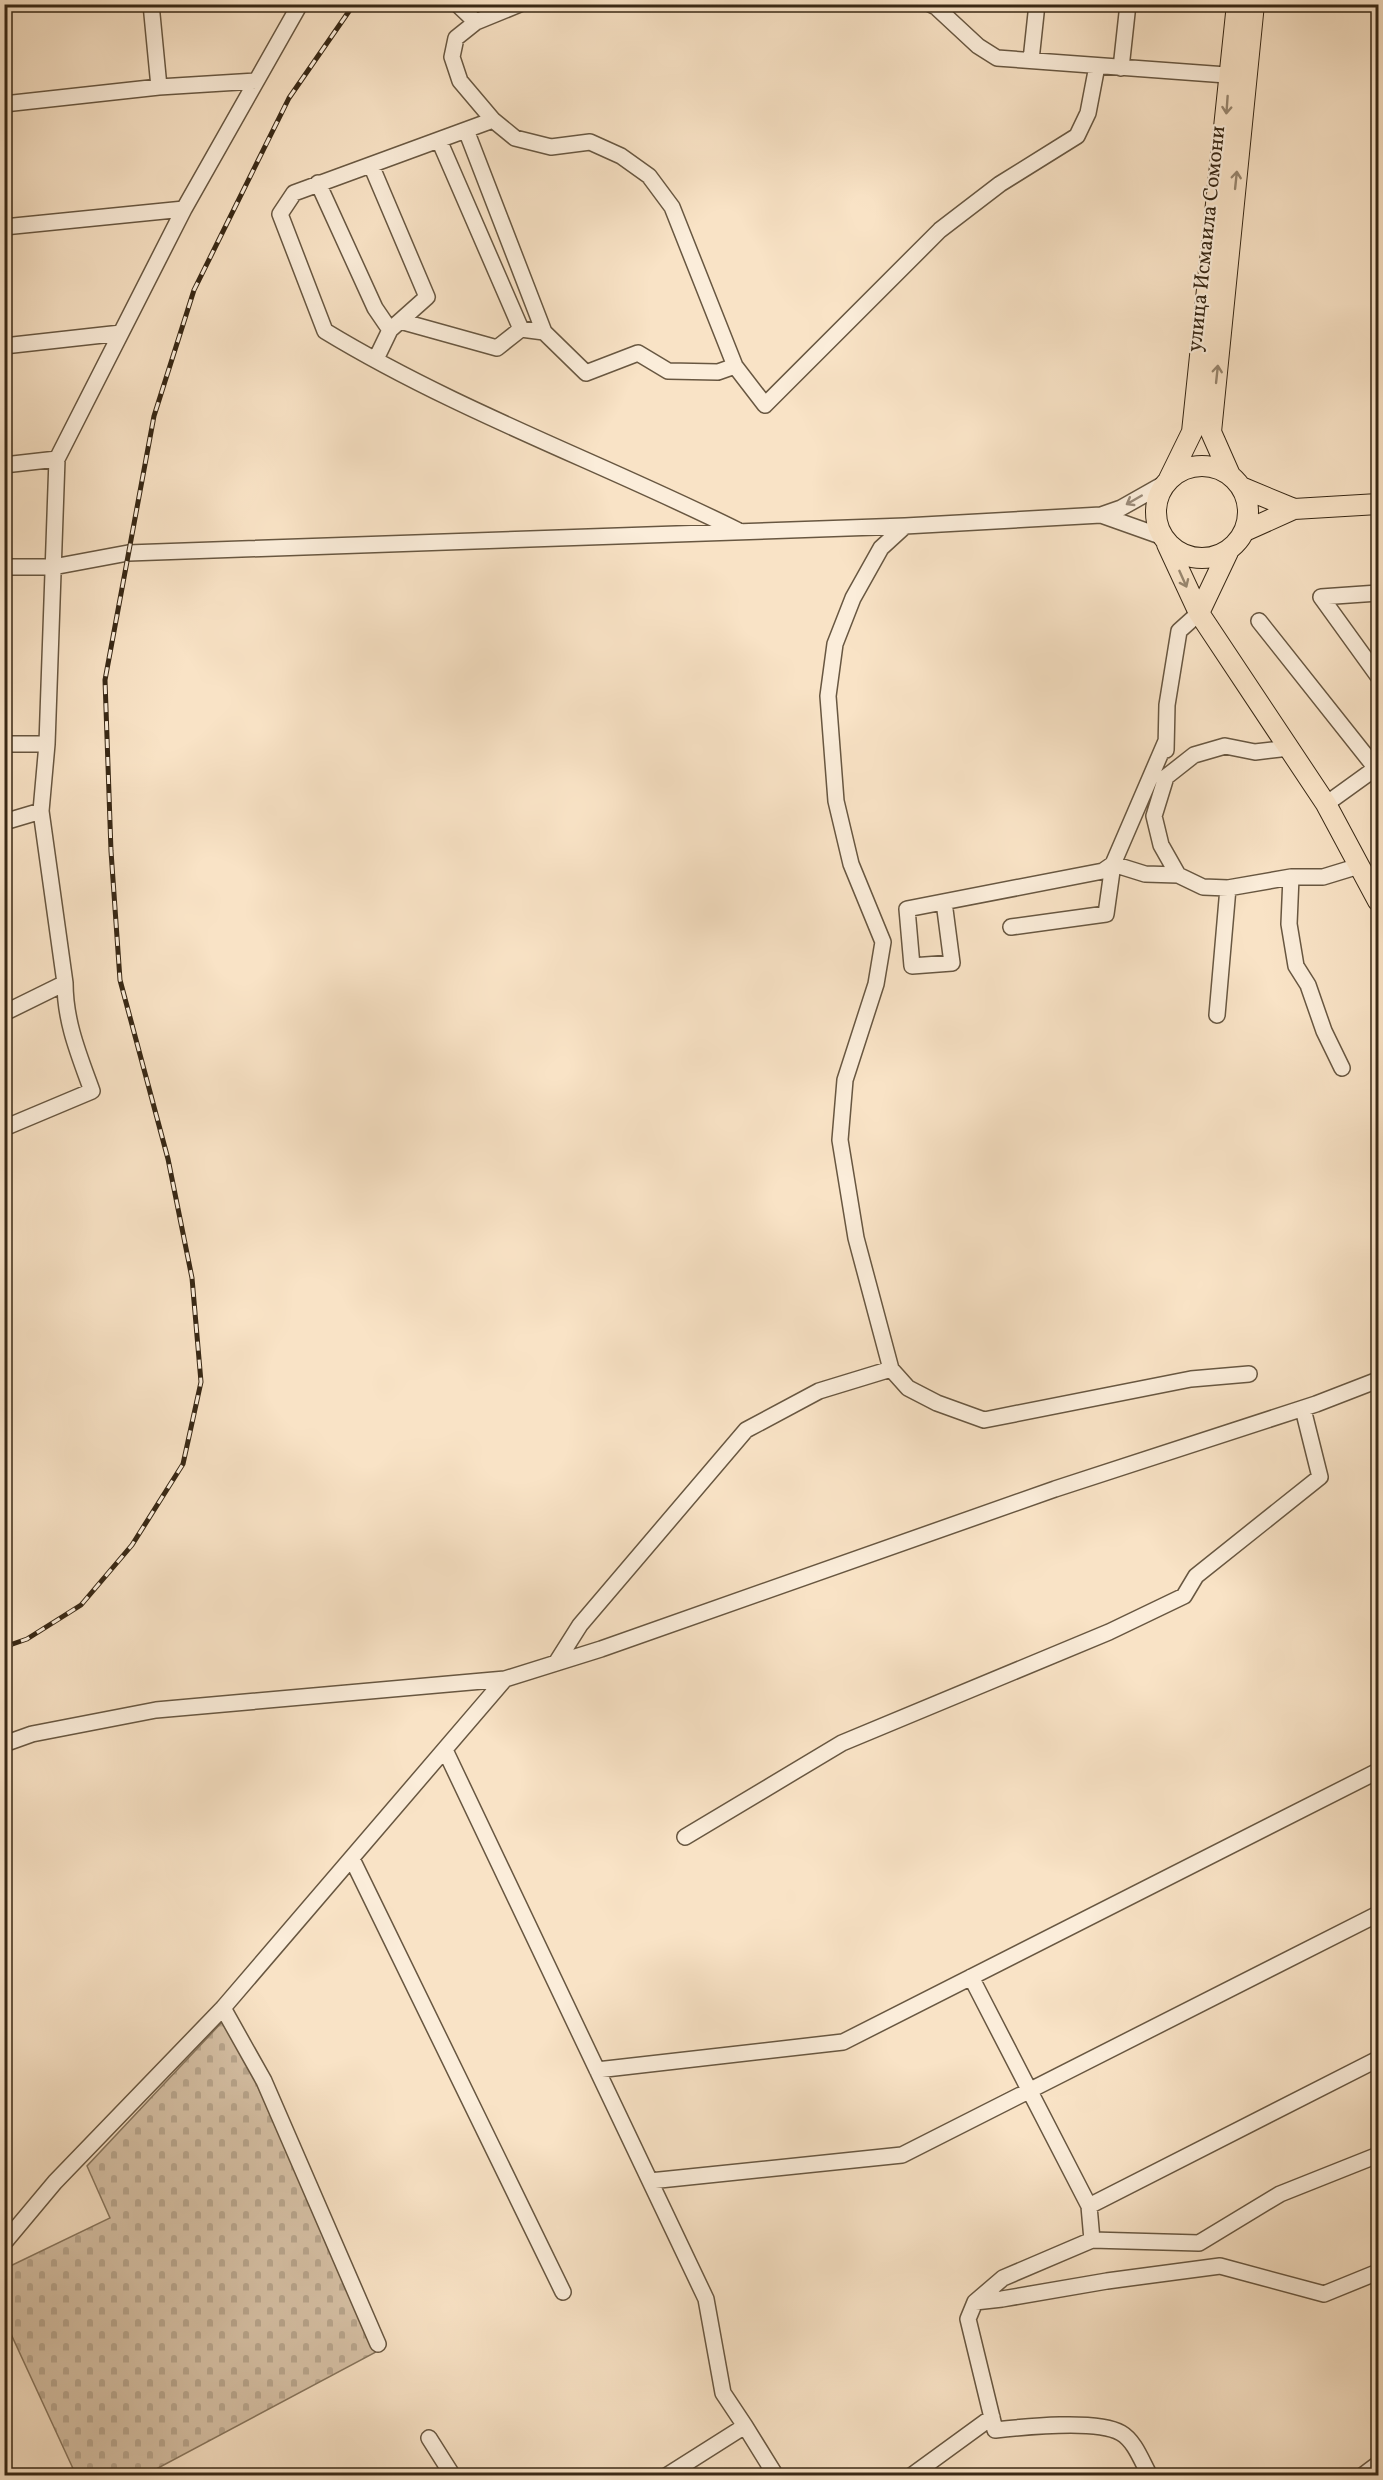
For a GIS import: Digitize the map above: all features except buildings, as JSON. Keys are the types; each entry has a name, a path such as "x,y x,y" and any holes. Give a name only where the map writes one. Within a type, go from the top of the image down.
{"main road":[{"path":"1237,4 1237,75 1192,432 1159,494 1155,509 1157,524 1199,613 1326,804 1378,901"},
{"name":"улица Исмаила Сомони","path":"1236,481 1211,432 1237,75 1254,4"},
{"path":"1168,480 1180,471 1199,466 1219,469 1236,481 1293,509"},
{"path":"1165,541 1190,558 1216,557 1228,552 1238,543 1245,531 1248,508 1236,481"},
{"path":"1245,531 1293,509 1378,504"},
{"path":"1199,613 1228,552"}],"street":[{"path":"151,4 159,87"},
{"path":"4,1128 92,1091 71,1032 65,1004 65,983 41,811 47,744 57,459 184,209 300,4"},
{"path":"458,4 476,22"},
{"path":"520,4 476,22 456,38 452,57 460,81 493,120 515,138 551,147 590,142 621,156 649,176 672,207 735,366 765,405 940,230 1000,184 1077,136 1088,113 1097,66"},
{"path":"1031,60 1037,4"},
{"path":"1121,68 1128,4"},
{"path":"933,5 978,46 997,58 1237,75"},
{"path":"4,104 159,87 256,81"},
{"path":"493,120 294,193 280,214 325,331 451,401 666,495 739,531"},
{"path":"466,130 544,332 586,373 638,353 668,371 718,372 735,366"},
{"path":"439,140 520,329"},
{"path":"371,165 427,297 395,326 376,359"},
{"path":"318,183 375,308 395,326 497,348 520,329 544,332"},
{"path":"4,227 184,209"},
{"path":"4,346 121,333"},
{"path":"4,465 57,459"},
{"path":"4,567 53,567 128,554 905,525 1101,515 1120,508 1168,480"},
{"path":"1101,515 1165,541"},
{"path":"905,525 881,548 853,598 835,644 828,696 836,801 851,864 883,942 876,984 845,1080 840,1140 856,1238 891,1369 908,1388 937,1403 984,1420 1191,1379 1249,1374"},
{"path":"1378,593 1322,597 1378,676"},
{"path":"1179,875 1161,845 1154,816 1166,777 1167,705 1179,631 1199,613"},
{"path":"1259,621 1378,769 1326,804"},
{"path":"1011,927 1107,914 1113,864 1166,741"},
{"path":"4,744 47,744"},
{"path":"1166,777 1194,755 1225,746 1255,752 1289,748"},
{"path":"4,822 41,811"},
{"path":"1113,864 1146,874 1179,875 1203,887 1228,888 1291,877 1323,877 1359,866"},
{"path":"945,902 952,963 912,966 907,909 1103,871 1113,864"},
{"path":"1291,877 1289,924 1296,966 1308,985 1324,1031 1342,1068"},
{"path":"1217,1015 1228,888"},
{"path":"4,1013 65,983"},
{"path":"556,1663 580,1625 746,1430 819,1391 891,1369"},
{"path":"4,1744 32,1734 156,1710 505,1679 1055,1489 1303,1409 1378,1380"},
{"path":"685,1837 842,1743 1109,1632 1184,1596 1196,1576 1320,1478 1303,1409"},
{"path":"4,2242 55,2182 223,2008 505,1679"},
{"path":"445,1750 706,2299 723,2393 776,2475"},
{"path":"597,2070 843,2042 1378,1771"},
{"path":"352,1859 563,2292"},
{"path":"650,2181 902,2155 1378,1914"},
{"path":"971,1977 1089,2206 1092,2240"},
{"path":"223,2008 264,2081 378,2344"},
{"path":"1089,2206 1378,2059"},
{"path":"1150,2475 1132,2444 1121,2433 1103,2427 1046,2425 994,2430 968,2319 975,2301 1003,2278 1092,2240 1199,2243 1280,2194 1378,2155"},
{"path":"975,2301 1002,2299 1107,2281 1220,2266 1324,2294 1378,2272"},
{"path":"911,2475 992,2417"},
{"path":"666,2475 745,2426"},
{"path":"429,2438 453,2475"},
{"path":"1362,2475 1378,2464"}],"green space":[{"path":"224,2020 254,2078 376,2352 145,2475 76,2475 5,2321 4,2269 110,2218 87,2166"}],"railway":[{"path":"4,1647 27,1639 81,1605 132,1545 183,1464 201,1382 192,1278 168,1159 120,980 111,851 105,680 154,416 194,290 289,98 354,4"}]}
